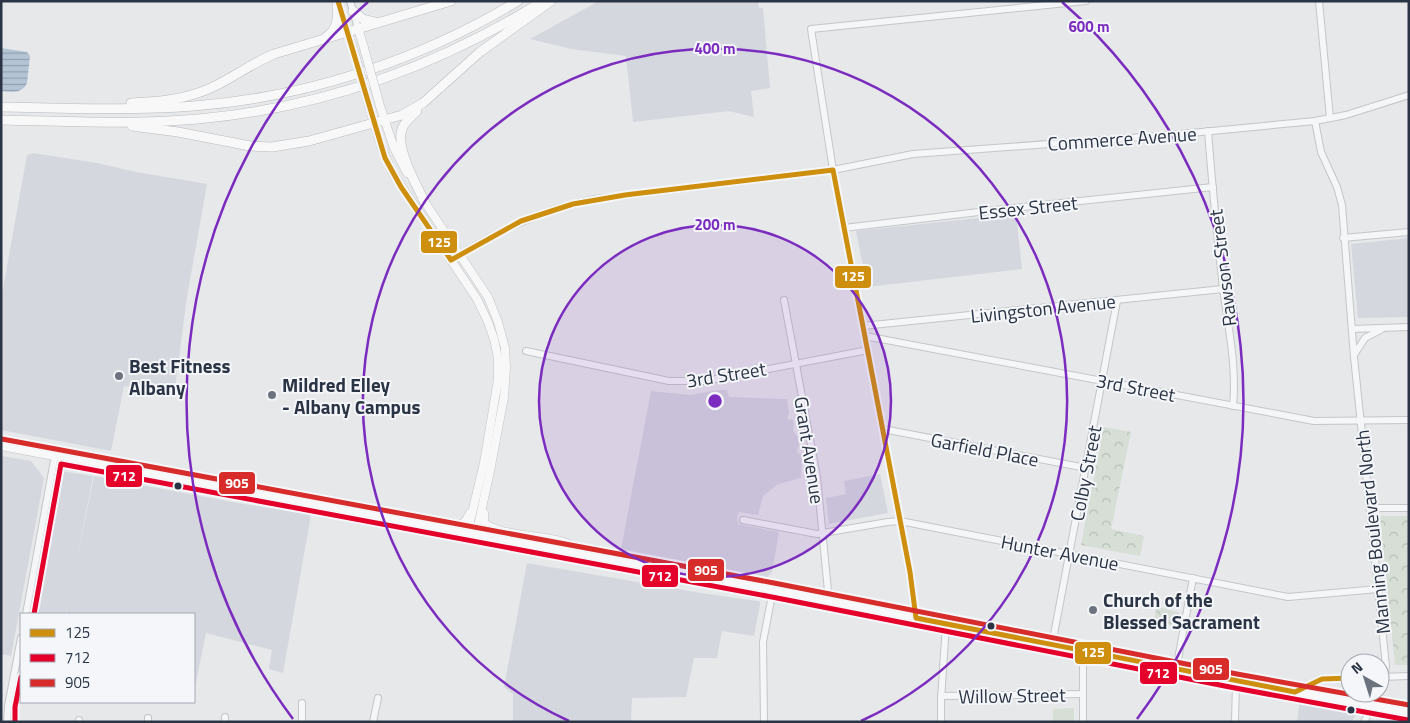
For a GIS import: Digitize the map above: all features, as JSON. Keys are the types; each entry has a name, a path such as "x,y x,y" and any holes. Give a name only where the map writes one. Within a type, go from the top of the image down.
{"highway":[{"path":"316,42 326,38 334,30 338,13 337,1"},
{"path":"46,108 154,102 178,98 215,86 263,58 450,1"},
{"path":"1,107 143,109 248,100 298,90 353,75 415,52 469,28 518,1"},
{"path":"1,120 161,121 223,116 276,108 326,96 389,77 442,55 494,29 543,1"},
{"path":"425,203 403,152 401,133 406,122 480,52 551,1"},
{"path":"353,11 363,19 377,22"},
{"path":"90,121 178,132 261,147 297,144 402,115 416,109 437,92"}],"main road":[{"path":"358,28 384,120 398,157 425,203 491,304 501,329 506,357 506,382 476,535"},
{"path":"347,32 381,146 392,172 482,308 492,331 496,348 498,380 487,447 467,534"},
{"path":"1,446 772,590 1176,670 1409,713"},
{"path":"425,526 454,528 467,520 482,455 487,447"},
{"path":"484,501 484,522 492,529 548,539 572,546 578,554"}],"street":[{"path":"337,1 347,32"},
{"path":"350,1 358,28"},
{"path":"916,618 883,429 833,170 811,29 1086,1"},
{"path":"1319,1 1330,118"},
{"name":"Commerce Avenue","path":"450,260 521,222 573,204 624,195 833,170 913,154 1315,121 1346,115 1409,95"},
{"name":"Manning Boulevard North","path":"1315,121 1321,152 1340,196 1354,356 1385,653"},
{"name":"Rawson Street","path":"1208,131 1223,289 1233,360 1233,406"},
{"name":"Essex Street","path":"844,228 1004,208 1212,188"},
{"path":"1343,238 1409,232"},
{"name":"Livingston Avenue","path":"863,326 1223,289"},
{"name":"Grant Avenue","path":"784,300 817,477 828,591 826,602"},
{"name":"Colby Street","path":"1052,645 1117,301"},
{"path":"1354,356 1365,338 1385,328"},
{"path":"1352,329 1409,328"},
{"name":"3rd Street","path":"865,336 1314,421 1409,420"},
{"name":"3rd Street","path":"526,351 669,381 686,382 706,381 795,362 868,350"},
{"name":"Garfield Place","path":"883,429 1086,468"},
{"path":"26,613 55,455"},
{"path":"1370,508 1409,508"},
{"name":"Hunter Avenue","path":"743,520 815,534 900,521 1288,597 1378,589"},
{"path":"1176,670 1193,578"},
{"path":"764,722 763,640 772,590"},
{"path":"941,722 946,624"},
{"path":"7,722 8,706 20,643"},
{"path":"1083,722 1084,652"},
{"path":"1390,677 1409,676"},
{"path":"1295,692 1322,679 1340,678"},
{"path":"1234,722 1236,681"},
{"name":"Willow Street","path":"941,696 1083,694"},
{"path":"373,722 378,698"},
{"path":"302,703 302,722"},
{"name":"Manning Boulevard North","path":"1364,722 1375,703"}],"shaded area":[{"path":"599,1 758,1 759,8 763,8 770,88 751,91 754,117 729,111 633,122 626,56 571,49 530,39"},
{"path":"33,153 207,184 187,297 174,395 124,386 111,451 1,430 1,300 27,155"},
{"path":"1016,214 1022,269 867,287 856,231"},
{"path":"1409,238 1409,317 1358,318 1351,244"},
{"path":"727,390 729,397 787,399 789,413 787,419 793,420 793,431 797,436 799,444 797,453 802,454 801,478 778,484 763,496 758,515 739,512 737,517 738,524 779,532 772,572 768,577 621,549 651,391 690,395"},
{"path":"1,456 31,461 44,478 11,656 1,654"},
{"path":"61,471 93,476 74,574 94,476 311,515 283,673 269,669 272,650 206,633 195,687 195,613 67,613 67,607 66,613 33,613 53,509 58,510 53,508"},
{"path":"880,474 888,513 829,524 826,498 846,494 844,481"},
{"path":"527,563 757,601 760,602 760,605 754,636 722,631 717,658 694,658 686,697 632,698 631,722 513,722 513,694 504,687"},
{"path":"1299,704 1355,715 1352,722 1297,722"}],"green space":[{"path":"1104,427 1131,432 1111,529 1144,536 1140,556 1081,545"},
{"path":"1380,516 1409,516 1409,665 1395,665"},
{"path":"1157,606 1179,613 1177,627 1167,625 1168,621 1154,618"},
{"path":"1074,708 1074,722 1053,722 1053,709"}],"water":[{"path":"1,48 27,52 30,56 27,83 19,91 1,91"}],"transit line":[{"name":"125","path":"338,1 385,158 401,187 451,260 521,221 573,204 625,195 833,170 910,572 916,618 1295,692 1322,679 1340,678"},
{"name":"905","path":"2,439 774,583 1237,674 1409,705"},
{"name":"712","path":"34,613 61,464 772,597 1408,720"},
{"name":"712","path":"15,722 15,707 20,682"}],"place":[{"name":"Best Fitness Albany","path":"119,376"},
{"name":"Mildred Elley - Albany Campus","path":"272,395"},
{"name":"Church of the Blessed Sacrament","path":"1093,610"}]}
